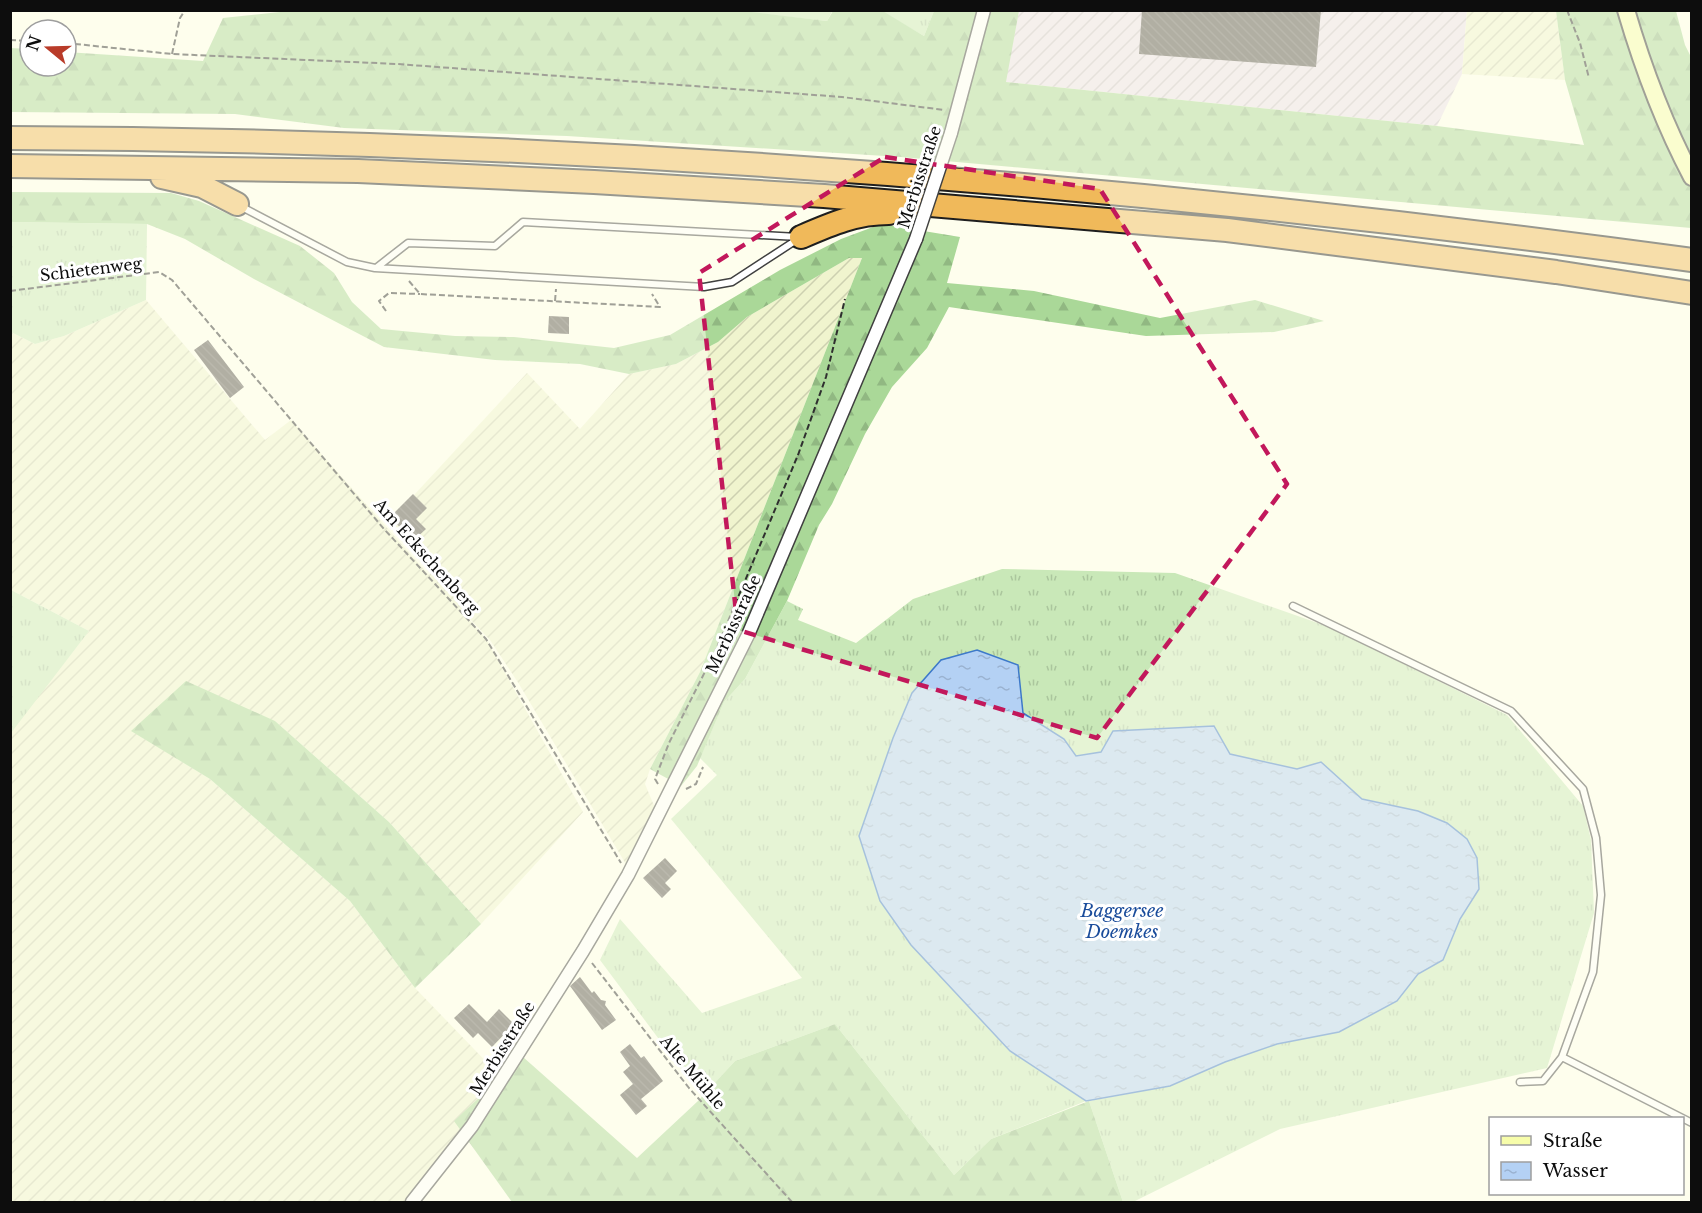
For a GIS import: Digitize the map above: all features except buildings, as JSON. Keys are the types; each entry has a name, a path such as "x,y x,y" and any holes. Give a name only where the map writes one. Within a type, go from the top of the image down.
{"highway":[{"path":"10,138 455,148 849,171 1086,190 1318,214 1692,260"},
{"path":"10,166 358,171 824,196 1014,214 1227,230 1556,272 1692,293"},
{"path":"101,167 202,186 237,204"},
{"path":"801,237 842,219 868,213 1014,214"}],"street":[{"name":"Merbisstraße","path":"412,1203 472,1126 583,951 628,875 665,796 747,635 916,239 951,133 984,10"},
{"path":"1626,10 1641,63 1669,131 1692,177"}],"lane":[{"path":"237,204 347,262 375,268 556,280 704,287 732,282 801,237"},
{"path":"375,268 408,243 495,246 523,222 801,237"},
{"path":"1293,606 1511,711 1583,789 1596,838 1601,895 1593,972 1562,1057 1543,1081 1520,1082"},
{"path":"1562,1057 1680,1117"}],"path":[{"path":"172,54 174,39 185,10"},
{"path":"1567,10 1580,43 1589,78"},
{"path":"78,44 172,54 420,66 842,97 957,111"},
{"path":"399,270 420,294"},
{"name":"Schietenweg","path":"10,291 159,272 172,280"},
{"name":"Am Eckschenberg","path":"172,280 384,529 486,639 628,875"},
{"path":"555,301 556,280"},
{"path":"386,311 379,301 389,293 660,307 645,284"},
{"path":"703,767 696,784 665,796 655,778 669,743 715,652 798,454 826,377 846,300"},
{"name":"Alte Mühle","path":"583,951 688,1088 792,1203"}],"highlighted area":[{"path":"885,157 1100,189 1287,484 1097,738 738,630 699,273"}],"shaded area":[{"path":"1019,11 1467,11 1462,74 1437,126 1005,82"}],"green space":[{"path":"299,10 736,10 827,21 833,11 881,10 924,36 934,11 1019,11 1006,82 1437,126 1584,145 1565,80 1556,11 1676,11 1685,45 1691,57 1691,228 901,157 567,136 344,128 235,114 11,112 10,48 18,48 18,78 78,78 78,53 203,61 223,18"},
{"path":"833,10 827,21 736,11"},
{"path":"881,11 934,11 924,36"},
{"path":"1467,11 1556,11 1565,80 1462,74"},
{"path":"11,192 171,193 199,201 300,246 334,273 352,302 381,329 455,336 514,337 614,348 670,335 780,270 841,239 881,224 960,237 947,283 1034,291 1160,318 1255,300 1324,321 1274,332 1146,336 949,307 927,348 892,387 865,434 832,504 819,525 787,601 745,679 724,702 697,766 681,786 650,769 700,672 862,258 849,258 747,317 718,342 676,364 629,374 580,364 495,360 384,347 254,279 185,239 147,224 11,222"},
{"path":"10,222 147,224 146,300 64,336 35,344 11,332"},
{"path":"849,258 862,258 700,672 650,769 645,784 655,808 627,866 519,684 490,640 453,601 486,639 583,812 481,924 389,822 275,721 132,731 210,779 350,901 415,988 501,1077 412,1202 11,1202 10,733 89,631 11,590 11,332 35,344 64,336 146,300 265,440 291,420 429,575 434,569 390,521 527,373 580,429 629,374 676,364 718,342 747,317"},
{"path":"1002,569 1175,573 1329,627 1507,715 1583,806 1591,840 1594,913 1547,1068 1280,1129 1133,1202 1123,1202 1089,1101 1170,1086 1225,1062 1277,1044 1339,1032 1397,1001 1418,974 1443,960 1418,811 1362,799 1321,762 1297,770 1230,754 1101,752 1076,756 1064,739 1023,713 859,835 880,901 911,945 1010,1051 1086,1101 991,1139 954,1175 835,1024 735,1061 702,1097 600,960 620,919 702,1013 802,978 671,819 717,775 700,758 724,702 745,679 787,601 803,609 798,620 856,643 913,599"},
{"path":"11,590 89,631 11,733"},
{"path":"186,681 275,721 389,822 481,924 415,988 350,901 210,779 131,731"},
{"path":"835,1024 954,1175 991,1139 1089,1101 1123,1202 512,1202 454,1121 523,1057 637,1158 698,1101 735,1061"}],"water":[{"name":"Baggersee Doemkes","path":"977,650 1018,665 1023,713 1064,739 1076,756 1101,752 1113,731 1214,726 1230,754 1297,769 1321,762 1362,799 1418,811 1447,823 1467,839 1477,858 1479,889 1460,919 1443,960 1418,974 1397,1001 1339,1032 1277,1044 1225,1062 1170,1086 1086,1101 1010,1051 911,945 880,901 859,836 893,738 912,693 941,660"}]}
